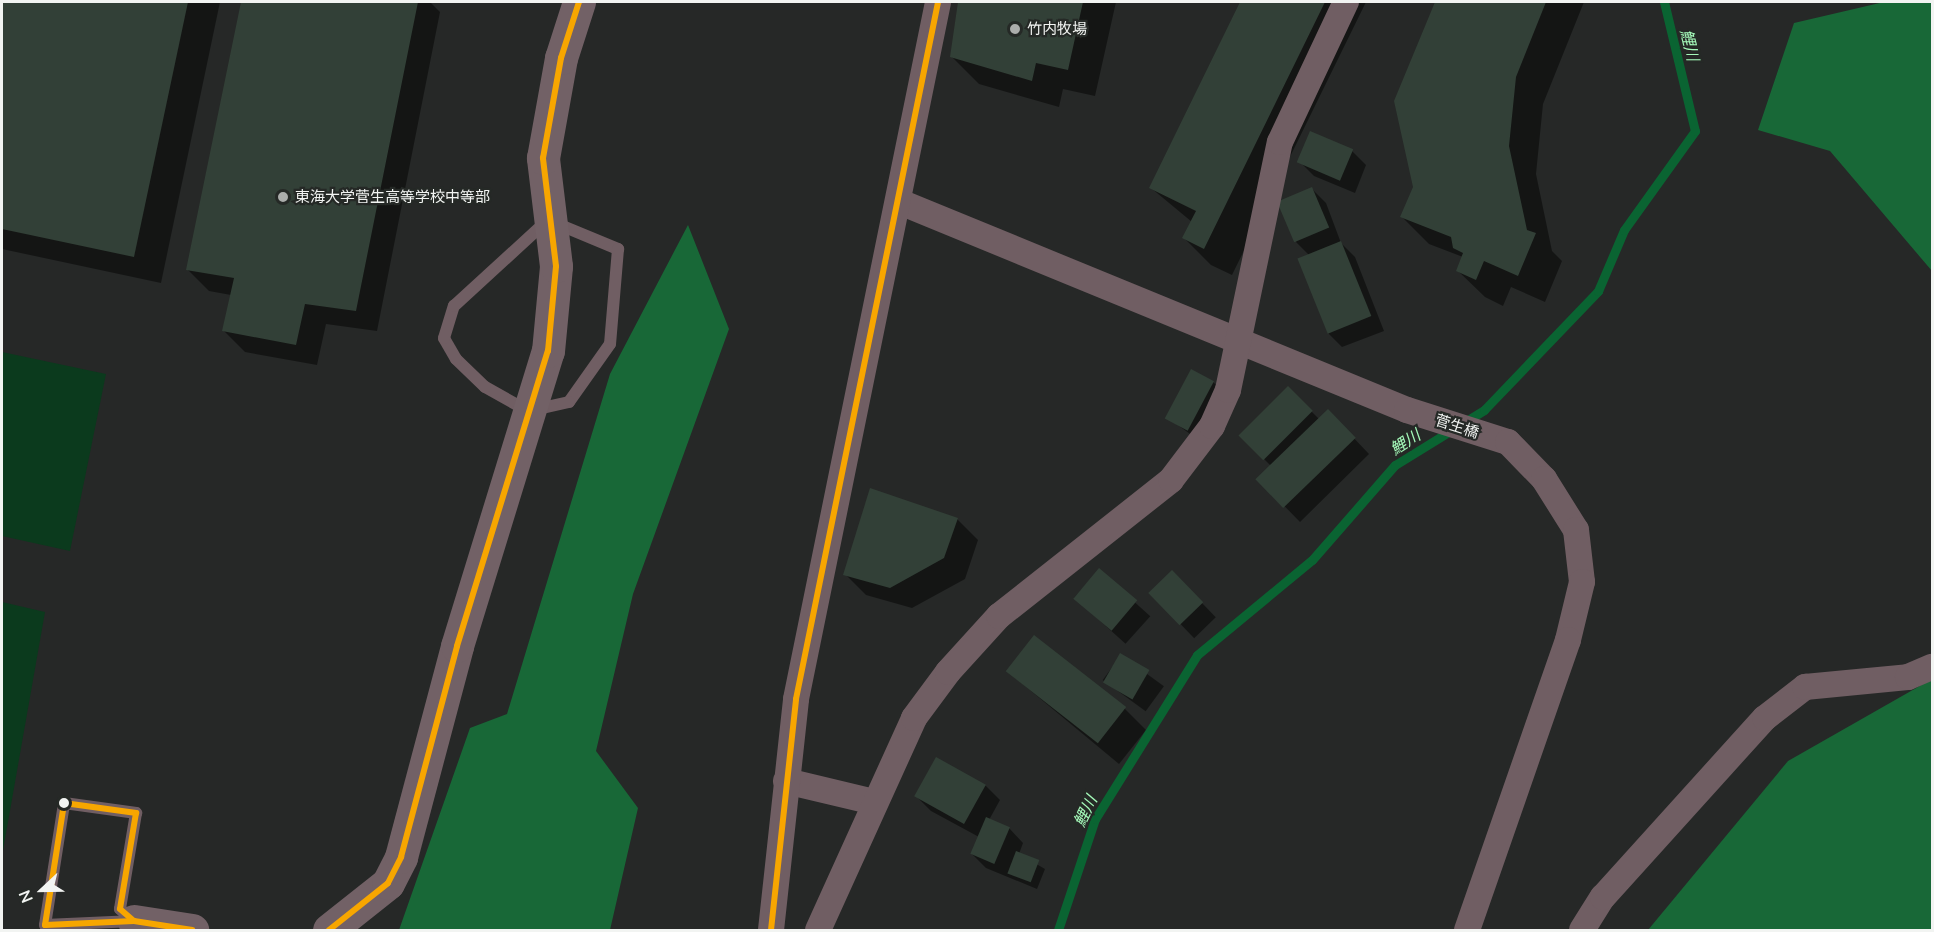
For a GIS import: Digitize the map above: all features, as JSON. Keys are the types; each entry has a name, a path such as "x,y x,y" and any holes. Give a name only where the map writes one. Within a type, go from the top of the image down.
{"street":[{"path":"329,930 364,907 388,883 401,857 528,411 548,351 555,298 543,158 548,115 579,2"},
{"path":"771,930 796,699 900,202 938,2"},
{"path":"818,930 914,718 992,624 1171,480 1212,426 1239,338 1280,142 1346,2"},
{"name":"菅生橋","path":"900,202 1239,338 1407,410 1508,442 1544,479 1576,530 1582,582 1568,640 1467,930"},
{"path":"1582,930 1603,897 1765,718 1805,687 1908,677 1932,668"},
{"path":"786,781 874,802"},
{"path":"134,921 192,930"}],"lane":[{"path":"548,219 618,249 610,344 569,402 528,411 485,387 456,359 444,338 454,306 548,219"},
{"path":"64,804 136,813 120,909 134,921 45,925 64,804"}],"green space":[{"path":"1884,2 1932,2 1932,271 1830,151 1758,130 1794,23"},
{"path":"688,225 729,329 633,594 596,751 638,808 610,930 399,930 470,728 507,714 610,374"},
{"path":"2,352 106,374 70,551 2,536"},
{"path":"2,602 45,612 2,856"},
{"path":"1932,679 1932,930 1648,930 1788,761"}],"building":[{"path":"2,2 188,2 134,257 2,229"},
{"path":"241,2 418,2 356,311 305,304 296,345 222,331 234,278 186,270"},
{"name":"竹内牧場","path":"958,2 1083,2 1068,70 1036,63 1032,81 950,57"},
{"path":"1240,2 1325,2 1204,249 1182,238 1196,211 1149,188"},
{"path":"1435,2 1546,2 1516,77 1509,146 1527,230 1536,233 1518,276 1484,261 1476,280 1456,271 1463,253 1453,248 1451,237 1400,217 1413,187 1394,101"},
{"path":"1310,131 1353,149 1340,181 1297,162"},
{"path":"1312,187 1329,228 1294,242 1277,202"},
{"path":"1341,241 1371,316 1328,334 1297,259"},
{"path":"1191,369 1214,381 1188,431 1165,418"},
{"path":"1288,386 1313,411 1263,460 1239,435"},
{"path":"1328,409 1356,438 1283,508 1255,479"},
{"path":"870,488 958,518 944,558 890,588 843,575"},
{"path":"1099,568 1137,600 1112,631 1073,599"},
{"path":"1172,570 1203,602 1180,625 1148,593"},
{"path":"1034,635 1126,707 1098,743 1006,671"},
{"path":"1120,653 1149,670 1132,699 1103,682"},
{"path":"936,757 986,785 964,824 914,796"},
{"path":"986,817 1010,827 994,864 970,854"},
{"path":"1016,851 1039,860 1031,882 1007,873"}],"waterway":[{"name":"鯉川","path":"1058,930 1095,819 1197,655 1312,560 1395,465 1484,410 1598,291 1624,230 1695,131 1664,2"}],"transit line":[{"path":"329,930 388,883 401,857 457,646 548,351 556,266 543,158 561,58 579,2"},
{"path":"771,930 796,699 938,2"},
{"path":"64,803 136,813 120,909 134,921 45,925 64,803"},
{"path":"134,921 192,930"}],"place":[{"name":"竹内牧場","path":"1015,29"},
{"name":"東海大学菅生高等学校中等部","path":"283,197"}]}
